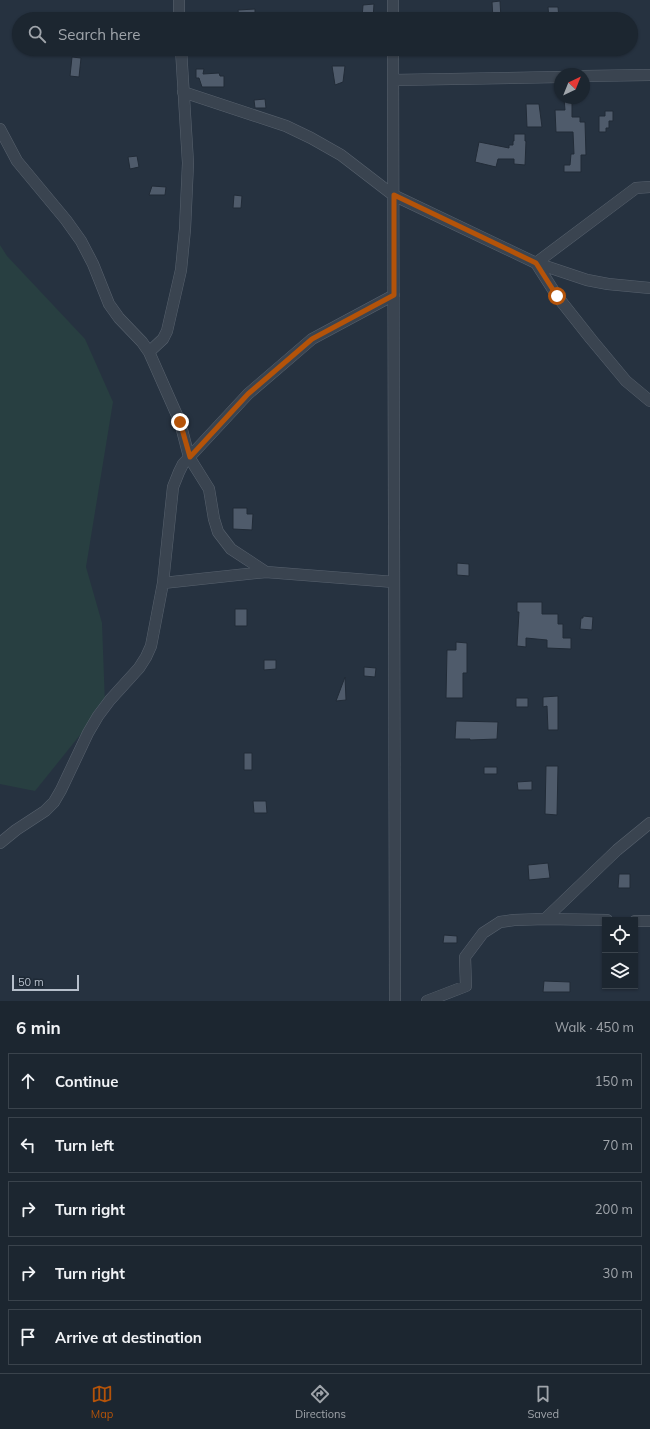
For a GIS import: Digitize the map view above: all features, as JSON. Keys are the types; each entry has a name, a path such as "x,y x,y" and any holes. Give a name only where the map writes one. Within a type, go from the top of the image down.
{"street":[{"path":"178,0 179,12"},
{"path":"393,0 393,12"},
{"path":"149,352 162,339 167,331 184,247 188,163 181,56"},
{"path":"393,56 394,1001"},
{"path":"590,76 650,75"},
{"path":"393,80 554,77"},
{"path":"183,92 286,126 311,138 340,155 394,195 536,263 588,280 608,284 650,288"},
{"path":"0,130 17,161 66,220 81,241 93,264 109,304 119,318 142,342 149,352 180,422 190,457 209,489 216,526 222,538 236,553 266,572"},
{"path":"536,263 636,188 650,186"},
{"path":"536,263 557,296 591,339 626,381 650,401"},
{"path":"0,843 16,830 45,811 54,802 62,790 88,733 98,716 110,700 143,663 151,646 163,583 173,487 179,472 190,457 248,394 312,339 394,295"},
{"path":"163,583 266,572 394,582"},
{"path":"545,918 617,850 650,823"},
{"path":"427,1001 466,986 464,957 483,933 500,922 545,918 602,920"},
{"path":"638,921 650,921"}],"green space":[{"path":"0,245 7,256 85,339 113,402 86,567 102,623 105,704 35,791 0,784"}],"building":[{"path":"500,1 501,12 493,12 492,2"},
{"path":"374,4 373,12 362,12 363,5"},
{"path":"548,7 558,7 558,12 548,12"},
{"path":"255,9 255,12 238,12 238,10"},
{"path":"72,57 81,58 79,77 70,76"},
{"path":"332,66 345,66 343,82 335,85"},
{"path":"196,69 204,69 203,74 219,73 220,76 224,76 224,87 202,87 199,78 196,78"},
{"path":"265,99 266,108 255,108 254,100"},
{"path":"526,104 539,104 542,127 527,127"},
{"path":"564,104 572,104 572,117 580,117 580,122 585,122 586,155 581,155 581,172 564,172 564,165 570,165 571,154 574,154 573,132 556,132 555,110 565,110"},
{"path":"605,111 613,111 613,121 609,121 609,128 606,128 606,132 599,132 599,116 605,116"},
{"path":"514,134 525,134 525,165 514,164 514,159 498,159 496,167 475,162 479,142 509,148 509,145 513,145"},
{"path":"137,156 139,167 130,169 128,157"},
{"path":"152,186 166,187 165,195 149,195"},
{"path":"234,195 242,196 241,208 233,208"},
{"path":"233,508 247,508 247,514 253,514 252,530 233,529"},
{"path":"457,563 469,564 469,576 457,575"},
{"path":"517,602 542,602 542,614 558,614 558,624 563,624 563,638 571,638 571,649 547,648 547,640 526,638 526,647 517,646 519,612 517,612"},
{"path":"235,609 247,609 247,626 235,626"},
{"path":"583,616 593,617 592,630 580,629 581,618 583,618"},
{"path":"456,642 467,643 467,673 463,673 463,698 446,698 447,650 456,650"},
{"path":"264,660 276,660 276,669 264,670"},
{"path":"364,667 376,668 375,677 364,676"},
{"path":"345,677 346,700 336,701"},
{"path":"558,696 558,730 548,730 547,706 543,707 543,697"},
{"path":"516,698 528,698 528,707 516,707"},
{"path":"456,721 498,722 497,739 455,739"},
{"path":"244,753 252,753 252,770 244,770"},
{"path":"546,766 558,766 557,815 545,814"},
{"path":"484,767 497,767 497,774 484,774"},
{"path":"532,781 532,790 518,790 517,782"},
{"path":"253,801 266,801 267,813 254,813"},
{"path":"548,863 550,878 529,880 528,865"},
{"path":"619,874 630,874 630,888 618,888"},
{"path":"444,935 457,936 457,943 443,943"},
{"path":"544,981 570,982 570,992 543,992"}],"route":[{"path":"180,422 190,457 248,394 312,339 394,295 394,195 536,263 557,296"}]}
